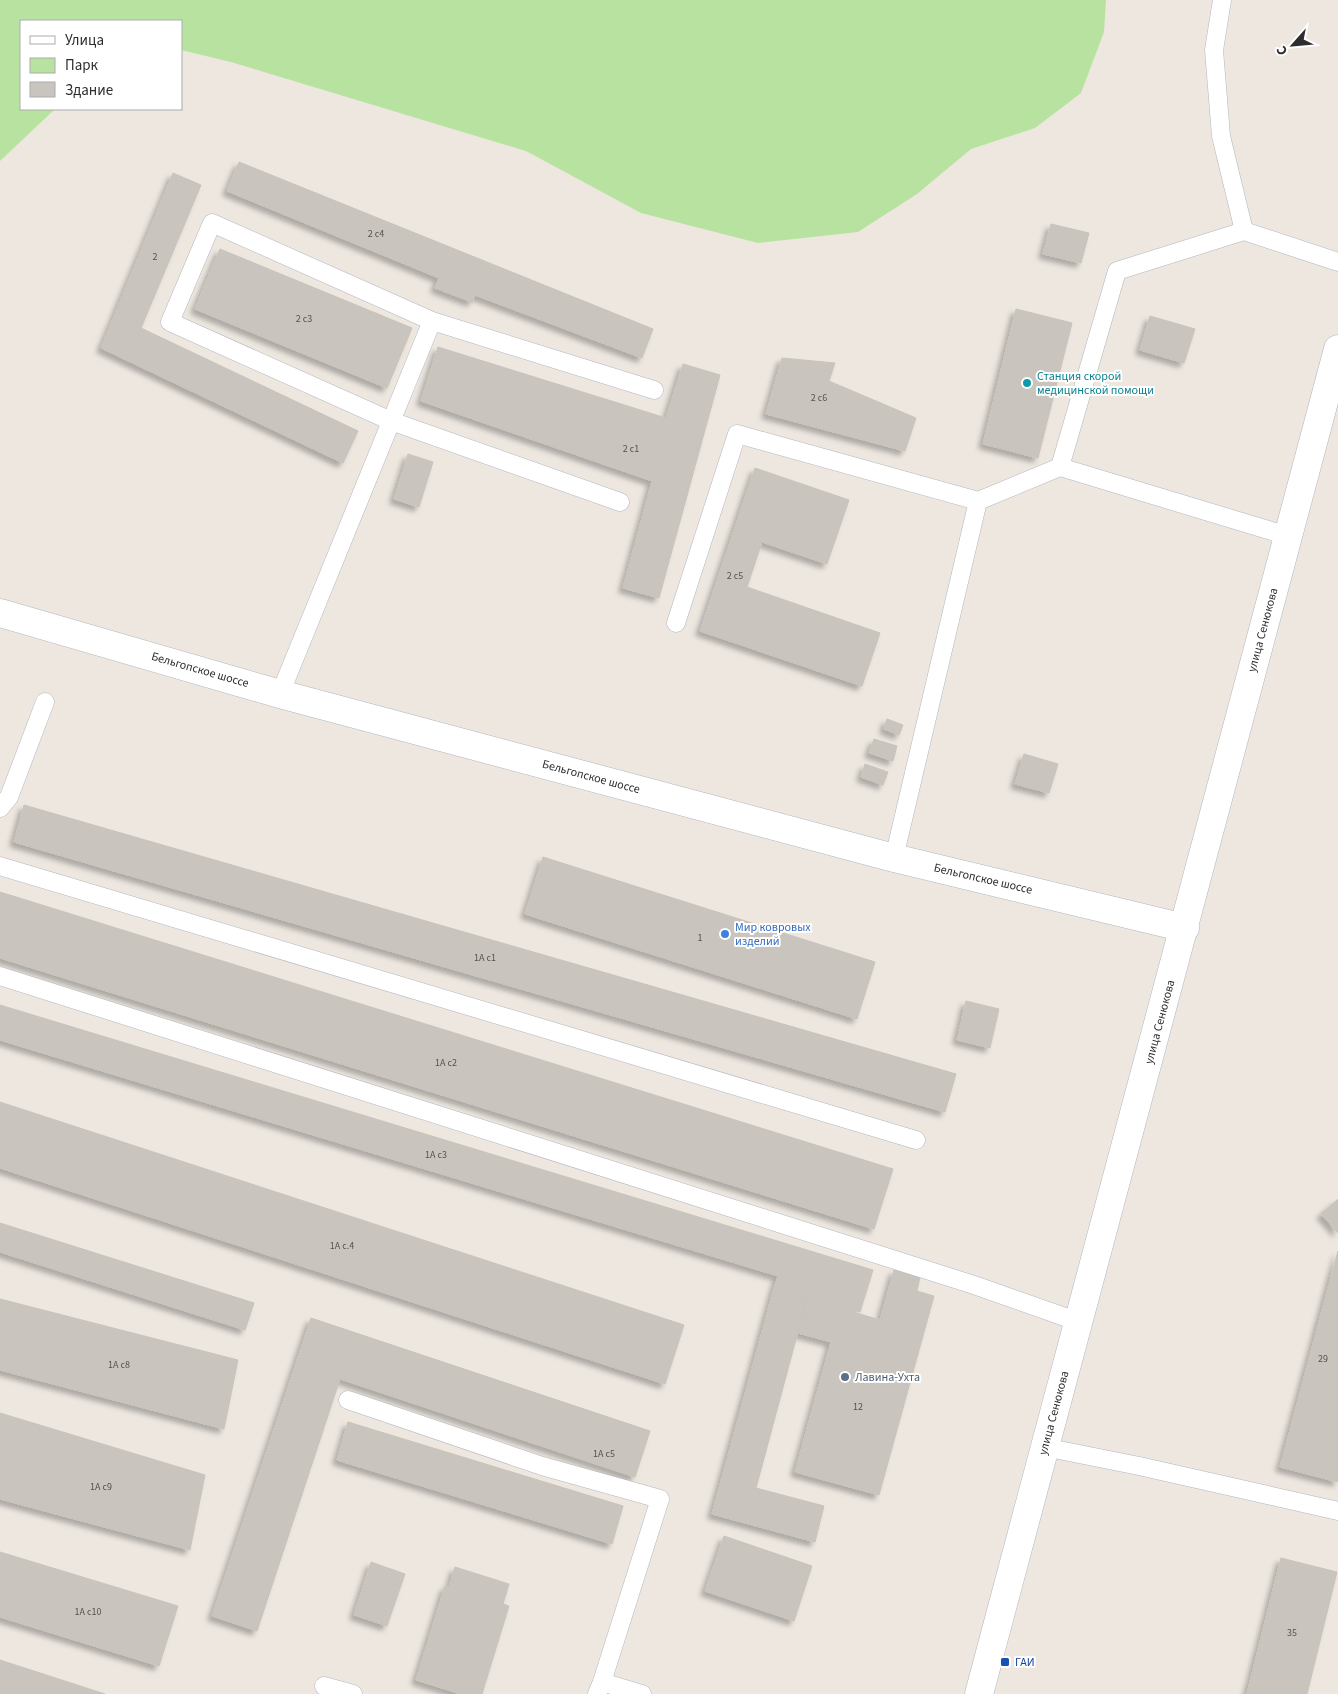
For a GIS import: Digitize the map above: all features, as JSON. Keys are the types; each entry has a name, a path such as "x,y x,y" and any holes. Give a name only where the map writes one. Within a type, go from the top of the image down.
{"main road":[{"name":"улица Сенюкова","path":"980,1694 1338,349"},
{"name":"Бельгопское шоссе","path":"0,613 280,694 894,858 1185,928"}],"lane":[{"path":"1222,0 1214,50 1221,136 1244,231"},
{"path":"620,502 391,421 170,322 212,223 432,321 654,390"},
{"path":"1060,467 1117,271 1244,231 1338,262"},
{"path":"280,694 432,321"},
{"path":"676,623 737,434 978,501 1060,467 1288,536"},
{"path":"894,858 978,501"},
{"path":"0,808 9,797 45,702"},
{"path":"0,866 916,1140"},
{"path":"0,976 974,1285 1079,1322"},
{"path":"348,1400 542,1466 660,1499 599,1688 642,1694"},
{"path":"1044,1448 1139,1466 1338,1511"},
{"path":"324,1686 353,1694"}],"green space":[{"path":"0,0 1106,0 1104,32 1081,93 1035,128 971,149 917,194 858,232 758,243 641,213 526,151 231,62 182,50 182,20 20,20 20,110 54,110 0,161"}],"building":[{"path":"239,162 653,329 642,358 475,295 472,302 435,288 439,278 227,191"},
{"path":"173,173 201,185 141,328 358,431 343,463 101,348"},
{"path":"1051,224 1089,233 1081,263 1043,254"},
{"path":"220,249 412,328 387,388 195,309"},
{"name":"Станция скорой медицинской помощи","path":"1016,309 1072,323 1038,458 983,444"},
{"path":"1150,316 1195,329 1184,363 1140,350"},
{"path":"438,347 666,418 683,364 720,375 659,598 623,588 652,481 421,401"},
{"path":"782,358 835,363 829,381 916,418 905,451 766,414"},
{"path":"408,454 433,462 419,507 394,499"},
{"path":"755,468 849,500 827,564 762,542 747,587 880,633 862,686 700,631"},
{"path":"887,719 903,725 899,735 884,729"},
{"path":"874,739 897,746 893,761 869,753"},
{"path":"1024,754 1058,764 1049,793 1015,784"},
{"path":"865,764 888,772 883,785 861,777"},
{"path":"24,805 956,1074 945,1112 14,842"},
{"path":"543,857 875,962 857,1019 525,914"},
{"path":"0,892 893,1169 874,1229 0,958"},
{"path":"966,1001 999,1009 990,1048 957,1040"},
{"path":"0,1005 873,1270 860,1312 774,1288 778,1276 0,1040"},
{"path":"0,1102 684,1325 665,1384 0,1168"},
{"path":"1338,1199 1338,1233 1321,1214"},
{"path":"0,1223 254,1303 245,1330 0,1252"},
{"path":"1338,1251 1338,1482 1280,1467"},
{"path":"894,1270 920,1277 917,1291 934,1296 879,1495 795,1472 831,1342 798,1333 807,1298 880,1320"},
{"path":"774,1288 807,1298 756,1488 824,1506 815,1542 712,1514"},
{"path":"0,1299 238,1360 224,1429 0,1370"},
{"path":"311,1318 650,1431 635,1477 340,1379 257,1631 212,1616"},
{"path":"0,1413 205,1475 190,1550 0,1499"},
{"path":"348,1422 623,1506 612,1544 337,1460"},
{"path":"724,1536 812,1566 794,1621 705,1591"},
{"path":"0,1552 178,1606 159,1666 0,1617"},
{"path":"1281,1558 1337,1572 1307,1694 1247,1694"},
{"path":"371,1562 405,1574 387,1626 354,1615"},
{"path":"455,1567 509,1584 503,1604 509,1606 482,1694 461,1694 416,1680 445,1586 449,1587"},
{"path":"0,1660 105,1694 0,1694"}],"place":[{"name":"Станция скорой медицинской помощи","path":"1027,383"},
{"name":"Мир ковровых изделий","path":"725,934"},
{"name":"Лавина-Ухта","path":"845,1377"},
{"name":"ГАИ","path":"1005,1662"}]}
